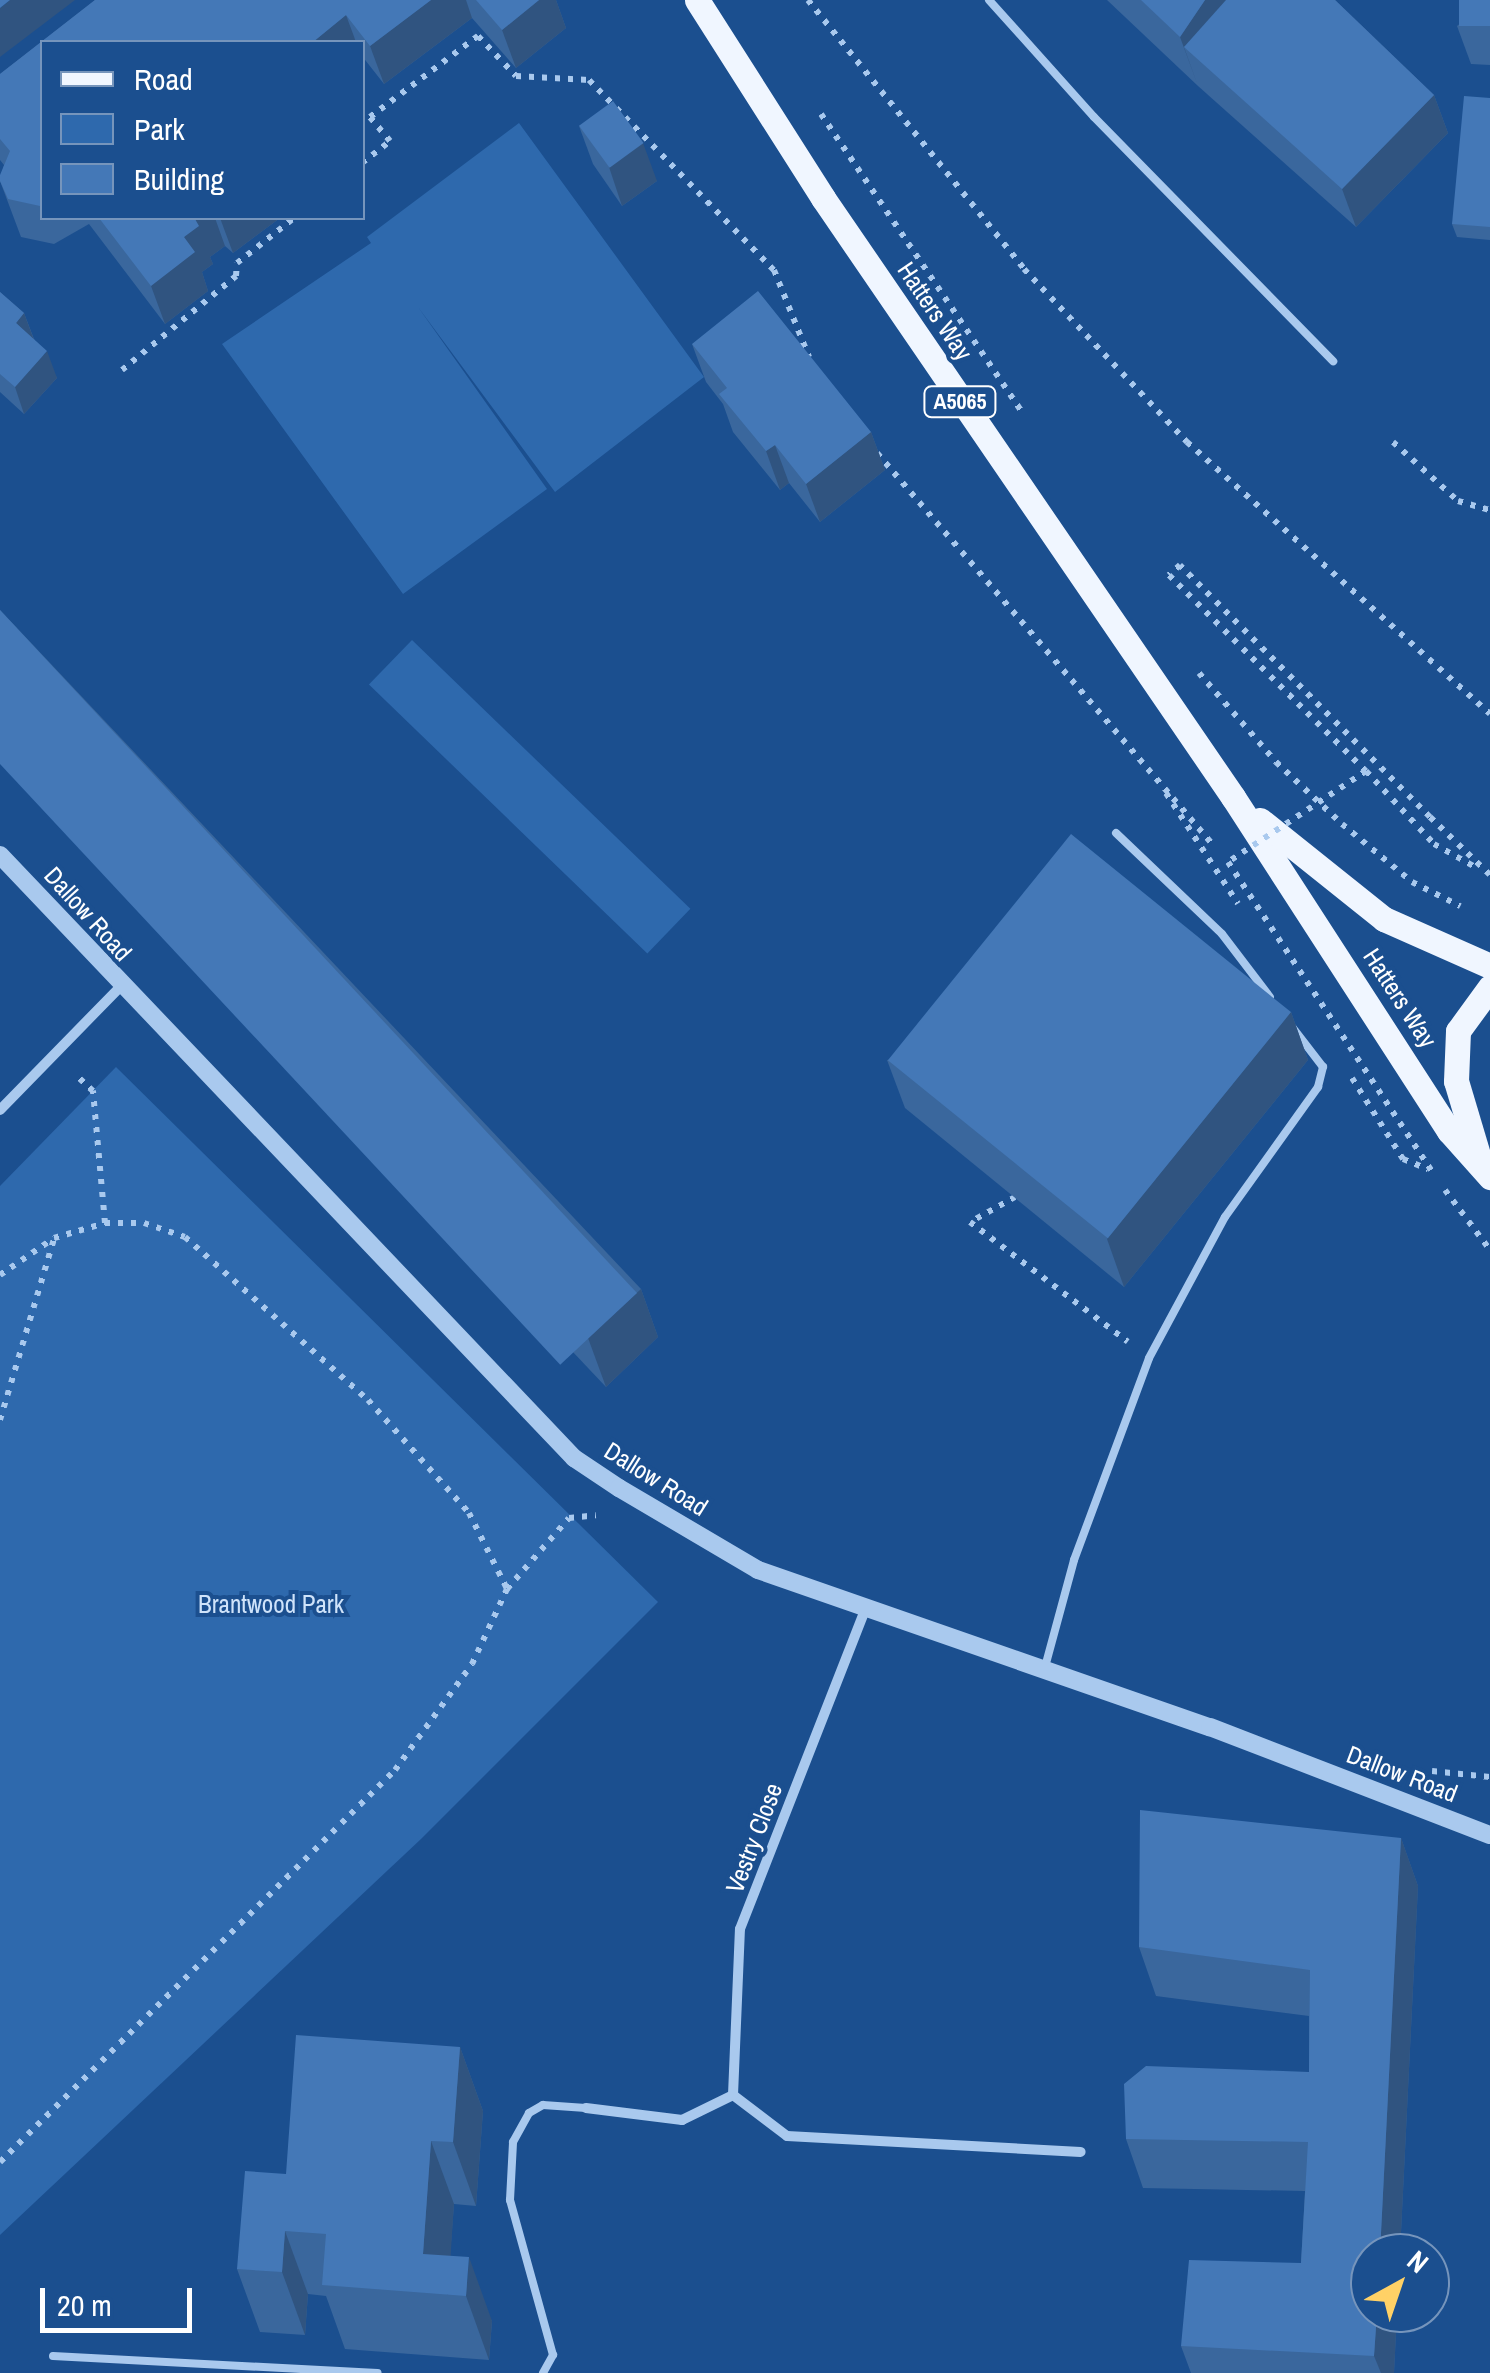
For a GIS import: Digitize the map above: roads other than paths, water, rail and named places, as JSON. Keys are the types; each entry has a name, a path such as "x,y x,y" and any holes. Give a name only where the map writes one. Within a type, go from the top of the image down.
{"main road":[{"name":"Hatters Way","path":"697,0 856,248 1233,797 1450,1131 1485,1170"},
{"name":"Hatters Way","path":"1233,797 1326,879 1384,919 1490,966"},
{"path":"1485,1170 1456,1082 1458,1031 1490,987"}],"street":[{"name":"Dallow Road","path":"0,854 120,987 574,1458 758,1570 1045,1667 1490,1835"},
{"path":"0,1110 120,987"},
{"name":"Vestry Close","path":"733,2095 740,1928 866,1606"},
{"path":"586,2108 682,2120 733,2095 787,2136 1081,2152"}],"lane":[{"path":"989,0 1333,361"},
{"path":"1116,833 1222,934 1278,1008"},
{"path":"1045,1667 1074,1560 1149,1358 1224,1216 1318,1087 1323,1067 1290,1023"},
{"path":"543,2373 553,2355 510,2200 513,2142 530,2113 543,2105 586,2108"},
{"path":"53,2356 378,2373"}],"park label":[{"name":"Brantwood Park","path":"271,1604"}]}
